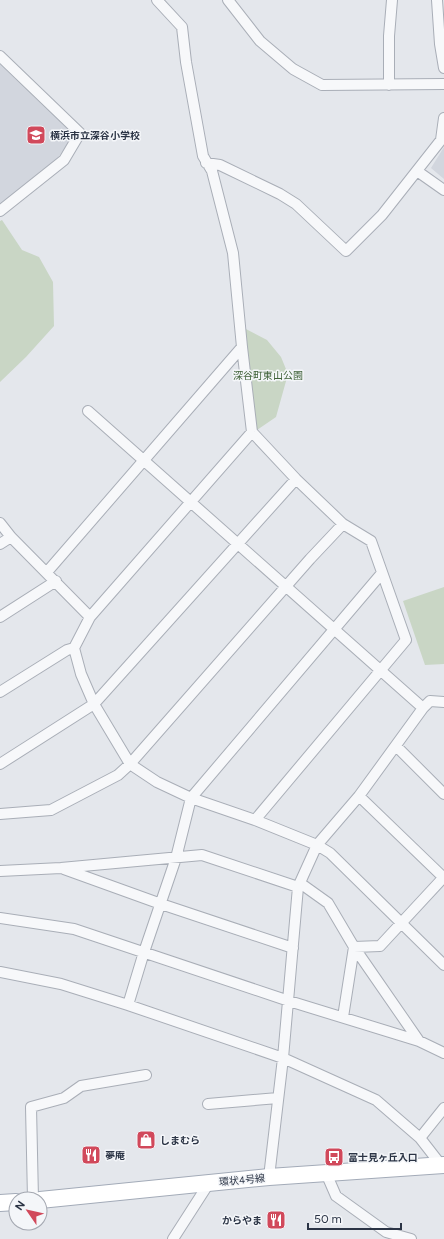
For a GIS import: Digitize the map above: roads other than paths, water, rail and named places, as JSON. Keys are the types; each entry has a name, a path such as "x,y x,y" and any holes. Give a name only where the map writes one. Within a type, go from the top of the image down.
{"main road":[{"name":"環状4号線","path":"48,1199 209,1183 442,1165"}],"street":[{"path":"157,0 182,27 189,78 203,156 212,171 233,253 252,432 296,479 343,524 371,541 406,640 255,820"},
{"path":"228,0 260,41 293,69 322,85 444,84"},
{"path":"389,85 389,36 392,0"},
{"path":"437,0 440,44 444,68"},
{"path":"0,56 80,133 64,160 0,212"},
{"path":"206,163 220,165 280,194 296,204 346,251 382,215 441,140 444,118"},
{"path":"417,171 444,190"},
{"path":"47,572 242,347"},
{"path":"88,411 424,708"},
{"path":"252,432 90,617 74,648 81,674 94,704 130,764 158,782 191,798 255,820 317,845 330,853 444,966"},
{"path":"0,764 94,704 296,479"},
{"path":"0,523 90,617"},
{"path":"0,814 51,810 118,775 130,764 343,524"},
{"path":"0,544 12,537"},
{"path":"128,1005 144,952 176,858 191,798 382,574"},
{"path":"0,617 56,582"},
{"path":"0,692 67,650 74,648"},
{"path":"269,1178 283,1058 299,885 317,845 359,796 424,708 430,701 444,702"},
{"path":"396,746 444,794"},
{"path":"354,947 380,946 444,877 359,796"},
{"path":"0,871 61,868 202,855 299,885 328,903 354,947 419,1041"},
{"path":"61,868 161,904 293,948"},
{"path":"0,918 74,929 288,1001 419,1041 444,1053"},
{"path":"343,1017 354,947"},
{"path":"0,972 61,984 128,1005 283,1058 376,1100 420,1138 442,1165"},
{"path":"33,1191 31,1107 64,1098 81,1086 146,1076"},
{"path":"208,1104 278,1098"},
{"path":"420,1138 444,1108"},
{"path":"326,1174 336,1196 386,1232 411,1239"},
{"path":"173,1239 209,1183"}],"place":[{"name":"横浜市立深谷小学校","path":"36,135"},
{"name":"しまむら","path":"146,1140"},
{"name":"夢庵","path":"91,1155"},
{"name":"富士見ヶ丘入口","path":"334,1157"},
{"name":"からやま","path":"276,1220"}],"park label":[{"name":"深谷町東山公園","path":"268,375"}]}
